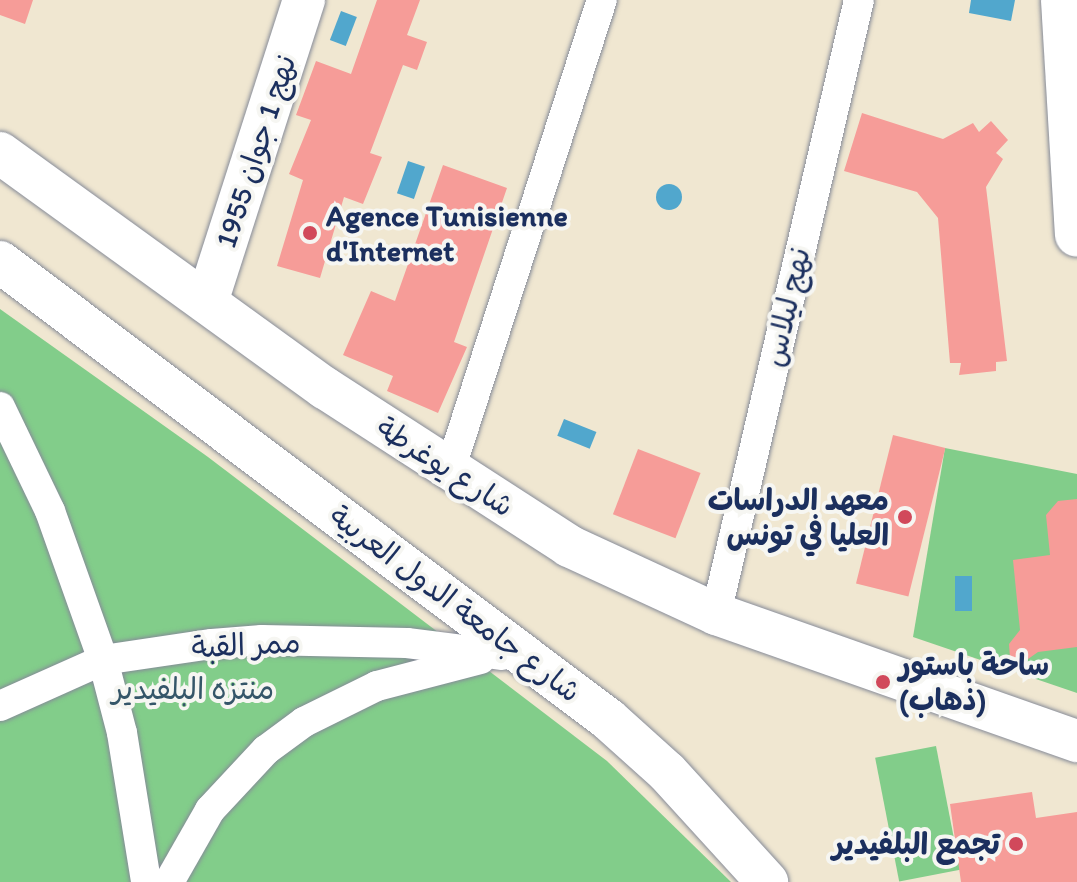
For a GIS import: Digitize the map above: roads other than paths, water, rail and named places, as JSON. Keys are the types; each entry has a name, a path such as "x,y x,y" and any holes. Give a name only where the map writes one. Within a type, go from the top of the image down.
{"main road":[{"path":"1063,0 1077,235"}],"street":[{"name":"نهج 1 جوان 1955","path":"207,302 304,0"},
{"path":"450,470 602,0"},
{"name":"نهج ليلاس","path":"716,614 859,0"},
{"name":"شارع يوغرطة","path":"0,153 207,302 450,470 569,546 716,614 1077,741"},
{"name":"شارع جامعة الدول العربية","path":"0,262 667,772 767,882"},
{"name":"شارع جامعة الدول العربية","path":"0,290 119,353"},
{"path":"0,407 50,511 103,660 122,733 146,882"},
{"name":"ممر القبة","path":"0,706 103,660 262,640 407,643 514,656"},
{"path":"169,882 210,810 266,750 304,722 377,686 514,656"},
{"name":"شارع يوغرطة","path":"937,694 1077,766"}],"water":[{"path":"971,0 1015,0 1011,21 969,13"},
{"path":"341,11 357,17 346,46 330,40"},
{"path":"408,161 425,167 414,199 397,193"},
{"path":"669,184 678,188 682,197 678,206 669,210 660,206 656,197 660,188"},
{"path":"564,419 596,432 590,449 557,436"},
{"path":"955,576 972,576 972,611 955,611"}],"place":[{"name":"Agence Tunisienne d'Internet","path":"310,233"},
{"name":"معهد الدراسات العليا في تونس","path":"905,517"},
{"name":"ساحة باستور (ذهاب)","path":"883,682"},
{"name":"تجمع البلفيدير","path":"1016,844"}],"park label":[{"name":"منتزه البلفيدير","path":"193,689"}]}
